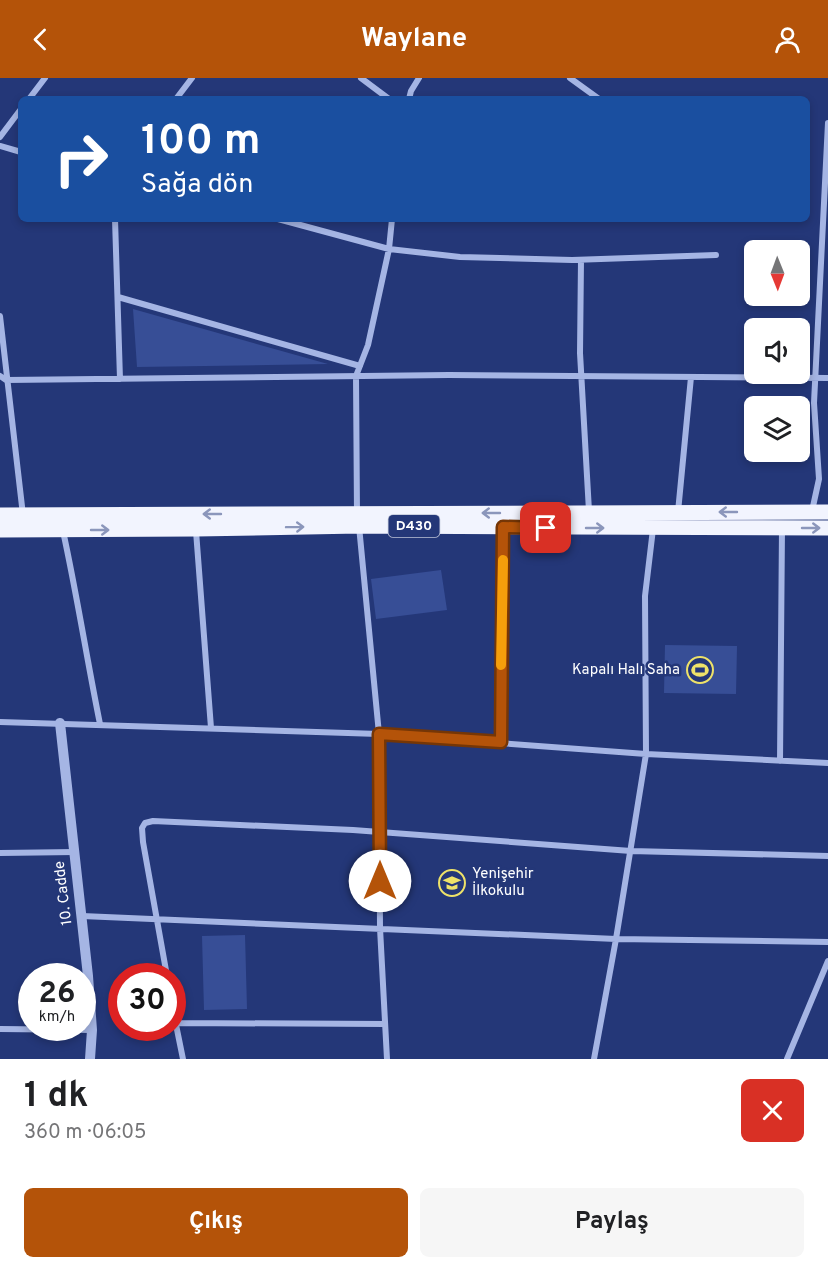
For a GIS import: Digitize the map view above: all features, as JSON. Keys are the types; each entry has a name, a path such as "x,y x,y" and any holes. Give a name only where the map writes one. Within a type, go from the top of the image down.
{"highway":[{"name":"D430","path":"0,530 196,529 358,520 589,513 828,512"},
{"name":"D430","path":"0,515 358,520 503,527 828,528"}],"street":[{"path":"30,96 45,78"},
{"path":"178,96 192,78"},
{"path":"361,78 385,96"},
{"path":"410,96 419,78"},
{"path":"570,78 595,96"},
{"path":"0,136 18,113"},
{"path":"812,512 819,479 814,403 828,123"},
{"path":"0,146 18,151"},
{"path":"116,222 120,379"},
{"path":"289,222 389,249 460,257 581,260 716,255"},
{"path":"387,1059 380,928 379,734 358,520 357,376 368,345 389,249 392,222"},
{"path":"581,260 582,377 589,513"},
{"path":"118,297 360,366"},
{"path":"0,316 3,378 23,515"},
{"path":"3,378 449,375 815,376 828,378"},
{"path":"678,512 691,377"},
{"path":"501,742 503,527"},
{"path":"594,1059 646,754 645,596 653,528"},
{"path":"780,761 782,528"},
{"path":"196,529 211,728"},
{"path":"62,530 79,605 83,639 100,724"},
{"path":"0,722 379,734 646,754 828,763"},
{"name":"10. Cadde","path":"60,723 86,963"},
{"path":"164,963 145,861 142,828 145,823 161,820 341,830 631,851 828,856"},
{"path":"0,853 75,852"},
{"path":"82,916 155,917 616,939 828,942"},
{"path":"787,1059 828,961"},
{"path":"186,1023 385,1024"},
{"path":"0,1029 18,1029"},
{"name":"10. Cadde","path":"90,1059 91,1041"},
{"path":"180,1041 183,1059"}],"shaded area":[{"path":"133,309 328,364 137,367"},
{"path":"441,570 447,610 376,619 371,579"},
{"name":"Kapalı Halı Saha","path":"665,645 737,646 736,694 664,693"},
{"path":"245,935 247,1009 204,1010 202,936"}],"slow traffic":[{"path":"501,665 503,560"}],"place":[{"name":"Kapalı Halı Saha","path":"700,670"},
{"name":"Yenişehir İlkokulu","path":"452,883"}],"route":[{"path":"380,881 379,734 501,742 503,527 546,528"}]}
